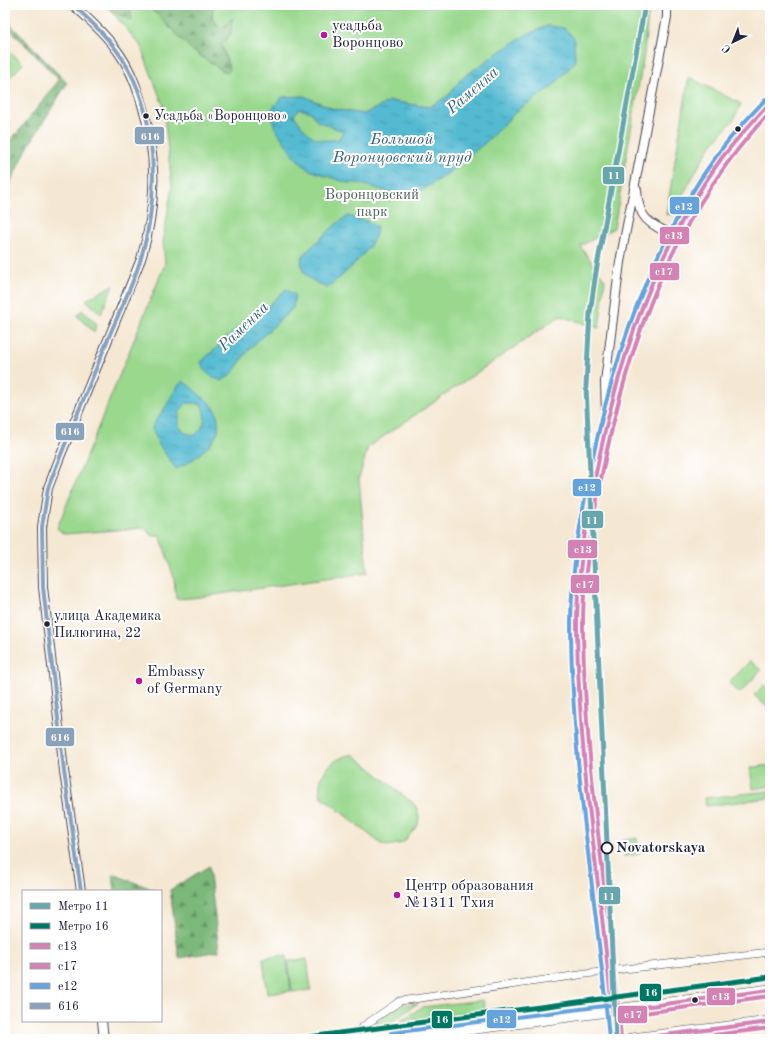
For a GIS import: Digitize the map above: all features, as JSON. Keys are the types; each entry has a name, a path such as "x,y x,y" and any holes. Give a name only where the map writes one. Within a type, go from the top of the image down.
{"main road":[{"path":"392,1039 770,990"},
{"path":"632,1039 770,1022"}],"street":[{"path":"73,5 119,52 129,70 146,116 154,165 155,188 149,234 141,259 48,488 42,527 42,587 64,771 81,890"},
{"path":"606,420 605,382 622,248 667,17 667,5"},
{"path":"615,1039 584,762 577,625 582,547 606,420 624,356 648,294 675,236 722,158 770,103"},
{"path":"636,180 637,203 640,213 652,225 675,236"},
{"path":"349,1039 365,1025 400,1001 608,971 770,952"},
{"path":"102,1022 104,1039"}],"green space":[{"name":"Воронцовский парк","path":"106,5 649,5 644,54 614,228 580,246 605,280 599,328 560,316 368,447 359,478 367,573 176,599 174,578 160,535 152,536 145,528 64,534 57,528 165,264 163,241 172,186 163,105 140,45"},
{"path":"106,5 130,5 132,21 112,11"},
{"path":"147,5 213,5 212,20 222,28 232,18 231,34 222,45 230,70 226,73 193,51"},
{"path":"5,19 67,83 28,147 5,193 5,146 19,131 59,80 5,24"},
{"path":"5,46 23,64 5,82"},
{"path":"689,77 741,104 734,119 709,148 672,214 666,215"},
{"path":"113,285 101,314 86,300"},
{"path":"82,310 97,324 94,332 77,316"},
{"path":"750,661 761,670 740,693 729,683"},
{"path":"764,685 770,691 770,710 754,695"},
{"path":"349,755 354,755 414,804 419,817 418,825 403,843 387,846 381,844 321,796 320,782 326,770 336,760"},
{"path":"770,765 770,786 753,789 750,768"},
{"path":"770,791 770,798 706,806 705,798"},
{"path":"637,838 639,854 624,856 622,841"},
{"path":"209,866 219,951 179,958 170,890"},
{"path":"113,874 154,890 115,890"},
{"path":"286,955 291,991 267,994 263,958"},
{"path":"307,959 311,990 292,992 288,961"},
{"path":"483,1000 485,1010 401,1021 422,1007"},
{"path":"418,1003 390,1023 374,1023 403,1005"}],"water":[{"name":"Большой Воронцовский пруд","path":"547,26 564,28 574,38 575,62 552,87 518,110 486,142 450,172 410,198 358,183 347,183 307,169 294,156 275,128 270,111 282,97 304,96 334,109 364,114 390,101 429,107 448,96 461,79 526,35","holes":["299,109 311,112 317,121 343,131 339,139 317,139 307,132 294,115"]},
{"path":"348,216 369,222 377,228 375,236 365,253 327,288 312,280 304,273 301,263 302,256 336,224"},
{"name":"Раменка","path":"286,289 295,295 293,308 250,348 231,375 222,381 209,374 204,369 201,362 243,323 263,311"},
{"path":"183,381 215,409 218,426 216,436 209,445 192,460 176,469 159,445 152,428 180,383","holes":["186,403 195,403 202,406 205,419 203,425 195,435 185,433 179,426 179,413"]}],"metro line":[{"name":"11","path":"616,1039 586,386 590,313 596,272 645,5"},
{"name":"16","path":"293,1039 770,977"}],"transit line":[{"name":"616","path":"73,5 106,37 122,58 134,80 143,104 149,130 153,182 147,234 138,268 48,488 42,527 43,587 64,771 81,890"},
{"name":"е12","path":"609,1039 580,780 572,675 571,605 582,512 598,433 621,349 652,268 671,229 693,191 717,155 734,133 766,99"},
{"name":"с13","path":"615,1039 586,781 578,677 578,588 591,496 614,394 641,311 657,271 697,195 721,159 770,103"},
{"name":"с17","path":"621,1038 592,781 584,677 583,607 591,533 612,428 625,378 640,330 659,283 681,238 706,194 736,152 770,112"},
{"name":"с13","path":"613,1011 770,990"},
{"name":"с17","path":"614,1017 770,996"},
{"name":"е12","path":"391,1033 612,1005"},
{"name":"с13","path":"632,1039 770,1022"},
{"name":"с17","path":"681,1039 770,1028"}],"place":[{"name":"усадьба Воронцово","path":"324,35"},
{"name":"Усадьба «Воронцово»","path":"146,116"},
{"name":"улица Академика Пилюгина, 22","path":"47,624"},
{"name":"Embassy of Germany","path":"139,681"},
{"name":"Novatorskaya","path":"607,848"},
{"name":"Центр образования №1311 Тхия","path":"397,895"}]}
